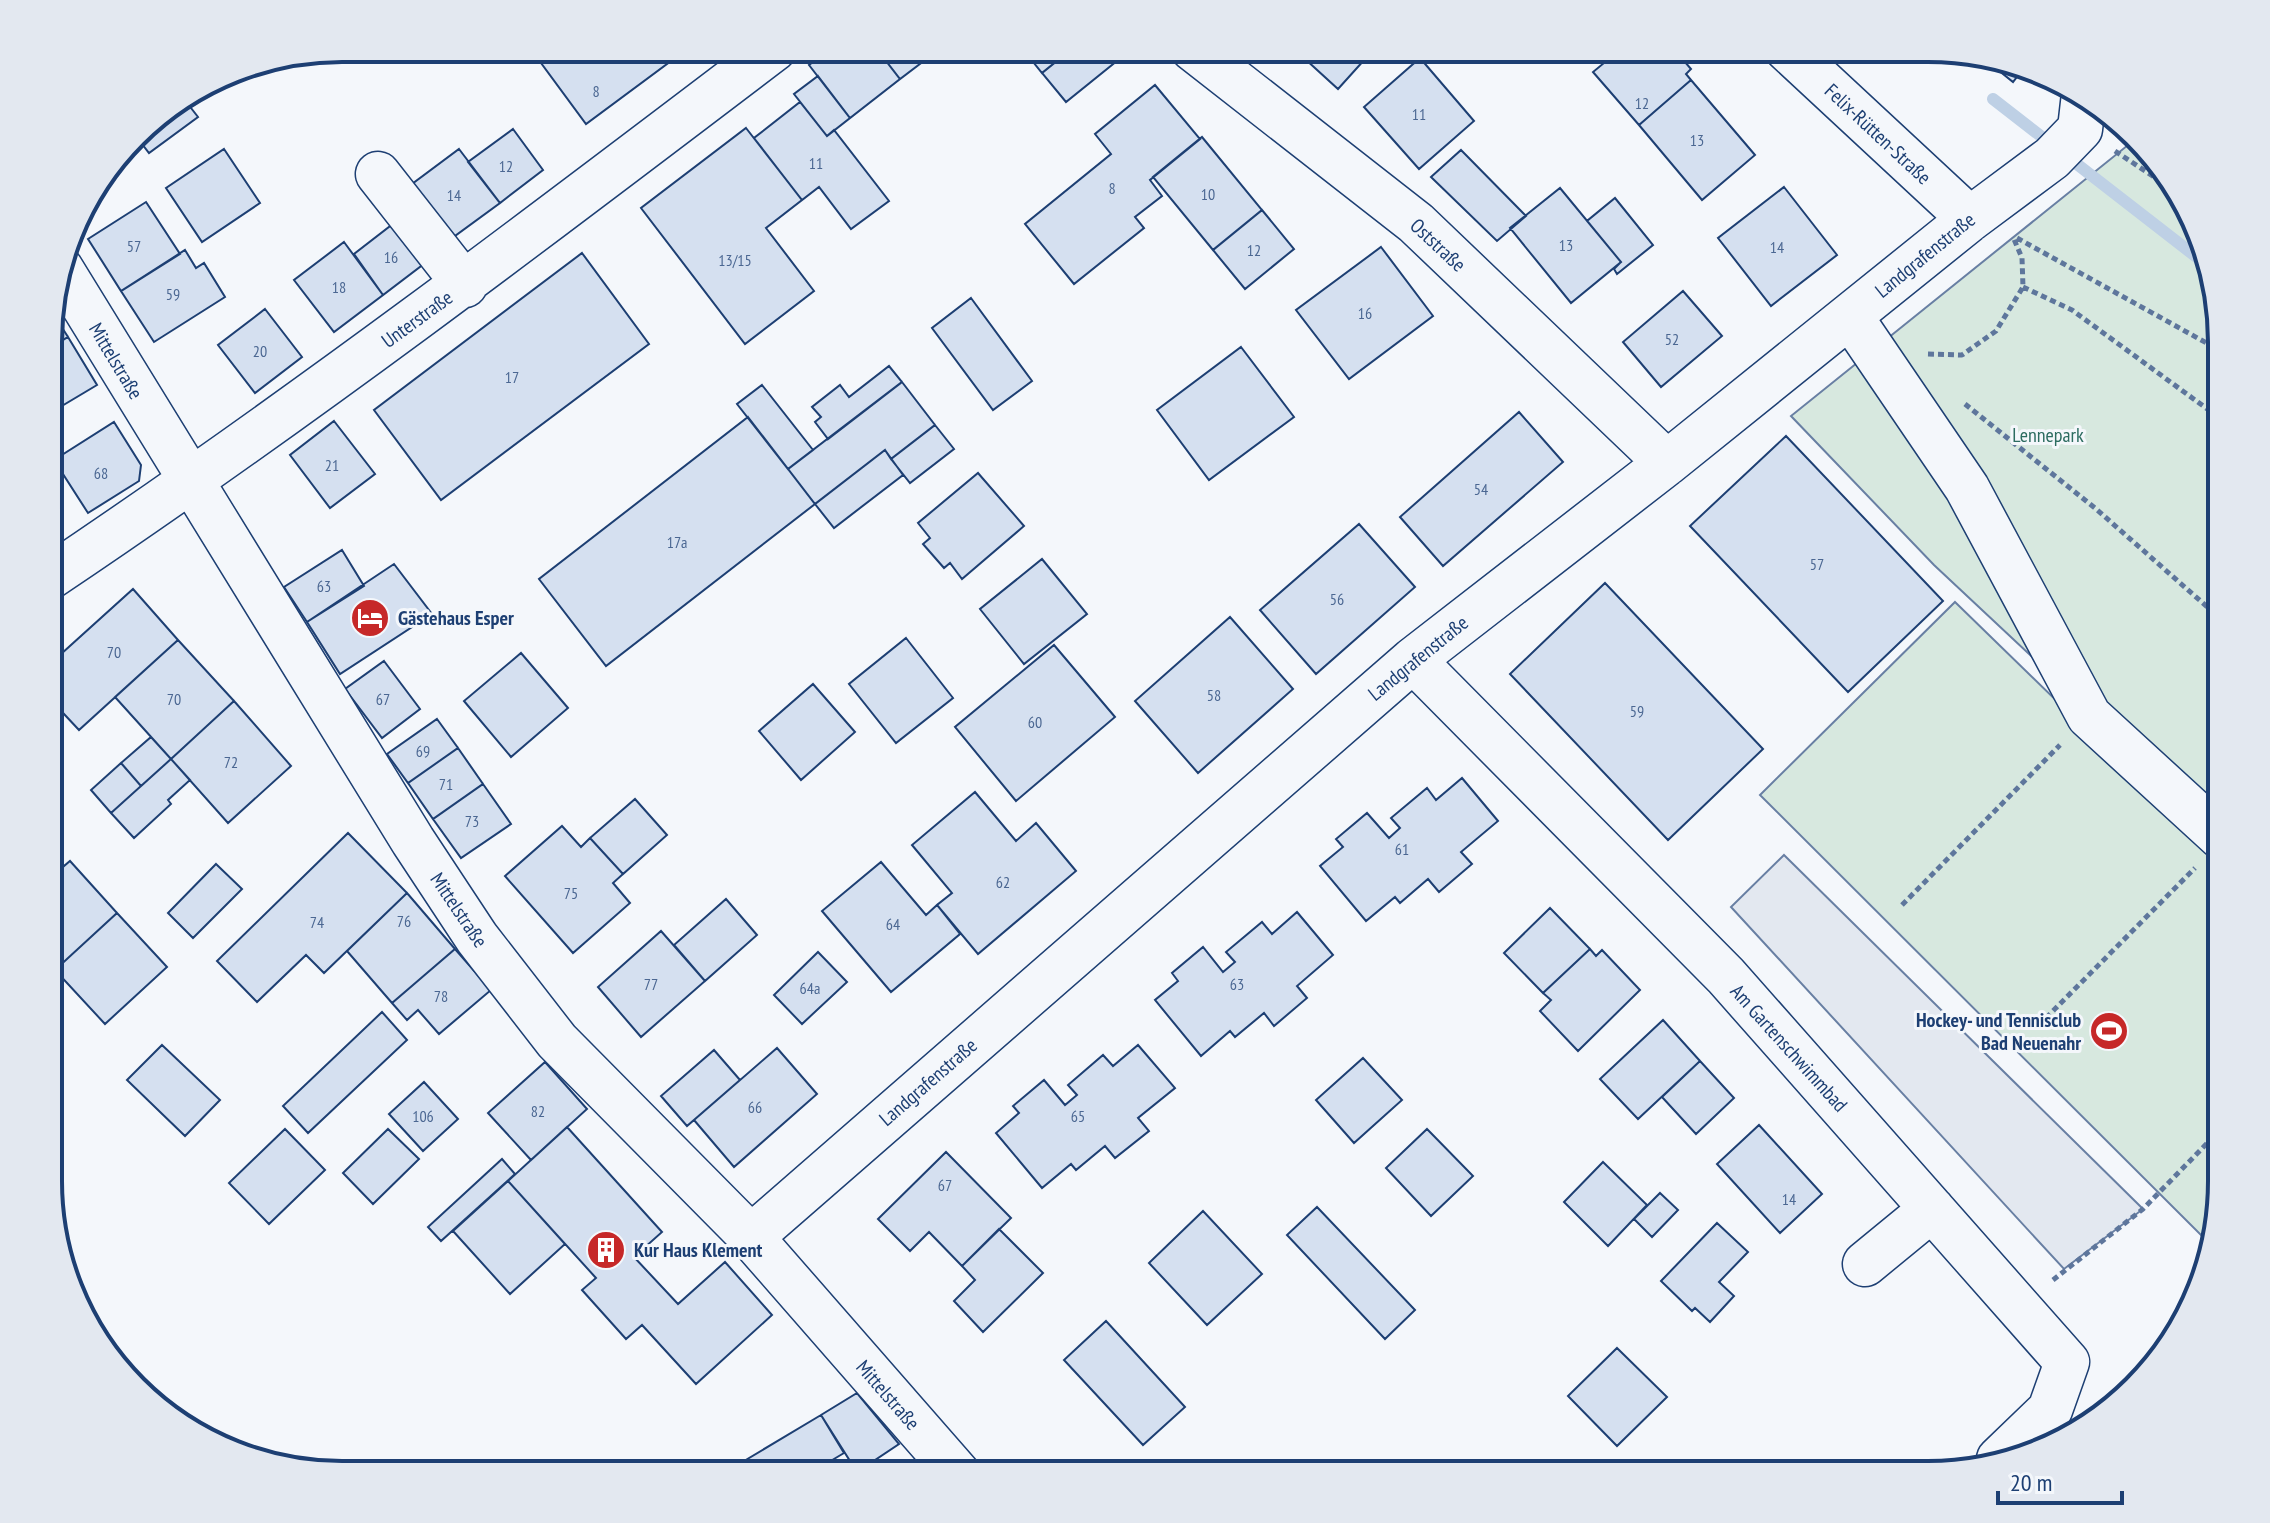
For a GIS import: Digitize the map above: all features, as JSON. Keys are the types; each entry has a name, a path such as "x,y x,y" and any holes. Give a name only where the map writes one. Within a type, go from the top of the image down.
{"street":[{"name":"Unterstraße","path":"62,569 191,483 465,285 757,62"},
{"name":"Oststraße","path":"1210,62 1416,223 1667,463"},
{"name":"Felix-Rütten-Straße","path":"1801,62 1902,157 1991,219"},
{"name":"Landgrafenstraße","path":"751,1237 1413,660 1850,316 1991,219 2071,131"},
{"path":"378,174 465,285"},
{"name":"Mittelstraße","path":"69,281 413,841 477,938 557,1041 751,1237 936,1461"},
{"path":"1850,316 1967,488 2089,716 2207,846"},
{"name":"Am Gartenschwimmbad","path":"1413,660 1726,976 2067,1362 2050,1410 2011,1448"},
{"path":"1865,1264 1932,1209"}],"path":[{"path":"2071,131 2157,181"},
{"path":"1920,354 1962,355 1996,331 2023,287 2022,258 1991,219"},
{"path":"1991,219 2207,343"},
{"path":"2023,287 2072,310 2207,409"},
{"path":"1959,398 2095,508 2207,607"},
{"path":"1902,905 2089,716"},
{"path":"2039,1025 2207,854"},
{"path":"2021,1309 2064,1269 2143,1209 2207,1143"}],"green space":[{"name":"Lennepark","path":"2127,146 2171,202 2187,235 2203,287 2207,324 2207,821 1934,565 1791,416"},
{"name":"Hockey- und Tennisclub Bad Neuenahr","path":"1955,602 2207,847 2207,1199 2203,1237 1760,795"}],"shaded area":[{"path":"1784,855 2143,1209 2064,1269 1731,907"}],"building":[{"path":"540,62 670,62 586,124"},
{"path":"813,62 887,62 900,79 850,118 809,65"},
{"path":"887,62 922,62 900,79"},
{"path":"1033,62 1056,62 1042,73"},
{"path":"1056,62 1116,62 1066,102 1042,73"},
{"path":"1308,62 1362,62 1338,89"},
{"path":"1415,62 1423,62 1474,121 1419,169 1364,107"},
{"path":"1685,62 1691,69 1686,74 1691,80 1639,125 1593,72 1604,63"},
{"path":"2001,72 2017,77 2013,82"},
{"path":"818,76 850,118 827,136 794,94"},
{"path":"1691,80 1755,155 1702,200 1639,125"},
{"path":"1155,85 1200,139 1150,180 1162,196 1135,217 1144,228 1074,284 1025,224 1111,154 1095,134"},
{"path":"800,102 827,136 834,130 889,201 851,229 819,187 802,200 754,138"},
{"path":"190,107 198,117 149,153 143,145"},
{"path":"746,128 802,200 766,228 814,291 745,344 641,208"},
{"path":"513,129 543,170 500,203 468,162"},
{"path":"1202,137 1262,210 1213,250 1153,177"},
{"path":"224,149 260,203 202,242 166,188"},
{"path":"459,149 500,203 448,241 408,187"},
{"path":"1461,150 1526,216 1497,241 1431,177"},
{"path":"1784,187 1837,255 1771,306 1718,238"},
{"path":"1560,188 1621,262 1571,303 1510,228"},
{"path":"1615,198 1653,245 1617,274 1614,269 1621,262 1587,221"},
{"path":"146,202 180,254 121,291 88,239"},
{"path":"1262,210 1294,249 1245,289 1213,250"},
{"path":"398,220 429,260 383,295 354,254"},
{"path":"344,242 383,295 334,332 294,280"},
{"path":"1381,247 1433,316 1349,379 1296,310"},
{"path":"185,250 196,268 204,263 225,297 154,342 121,291"},
{"path":"582,253 649,344 441,500 374,410"},
{"path":"1683,291 1722,336 1661,387 1623,342"},
{"path":"971,298 1032,381 993,410 932,328"},
{"path":"265,309 302,357 255,393 218,345"},
{"path":"68,337 97,385 62,406 62,342"},
{"path":"1241,347 1294,417 1209,480 1157,410"},
{"path":"889,366 902,382 828,439 815,422 821,417 812,407 840,385 849,397"},
{"path":"902,382 935,425 891,459 885,450 815,504 788,469"},
{"path":"762,385 813,450 788,469 737,404"},
{"path":"1519,412 1563,462 1443,566 1400,517"},
{"path":"748,417 815,504 606,666 539,579"},
{"path":"334,421 375,474 330,508 290,455"},
{"path":"114,422 141,465 139,481 88,513 62,472 62,455"},
{"path":"935,425 954,449 910,483 891,459"},
{"path":"1786,436 1943,601 1848,692 1690,526"},
{"path":"885,450 903,475 834,528 815,504"},
{"path":"978,473 1024,526 962,579 950,563 944,568 923,544 930,538 918,523"},
{"path":"1359,524 1415,587 1316,674 1260,610"},
{"path":"342,550 364,586 307,622 284,587"},
{"path":"1042,559 1087,614 1024,664 980,609"},
{"name":"Gästehaus Esper","path":"394,564 432,614 340,674 307,622"},
{"path":"1605,583 1763,749 1668,840 1510,674"},
{"path":"133,589 178,640 79,730 62,712 62,653"},
{"path":"1230,617 1293,689 1198,773 1135,701"},
{"path":"906,638 953,698 896,743 849,684"},
{"path":"178,640 234,701 171,759 115,697"},
{"path":"1054,645 1115,717 1016,801 955,727"},
{"path":"521,653 568,708 511,757 464,701"},
{"path":"384,661 420,709 382,738 345,689"},
{"path":"813,684 855,732 801,780 759,731"},
{"path":"234,701 291,766 228,823 171,759"},
{"path":"437,719 458,748 408,783 387,754"},
{"path":"151,737 171,759 141,786 121,763"},
{"path":"458,748 483,784 433,819 408,783"},
{"path":"171,759 190,780 168,800 171,804 134,838 111,813"},
{"path":"121,763 141,786 111,813 91,790"},
{"path":"1462,778 1498,821 1461,852 1472,864 1439,892 1428,879 1400,903 1395,897 1366,921 1320,866 1343,847 1336,839 1367,813 1389,838 1400,828 1391,818 1427,788 1436,800"},
{"path":"483,784 511,824 461,858 433,819"},
{"path":"975,792 1016,841 1036,823 1076,871 978,954 937,905 952,893 912,845"},
{"path":"635,799 667,835 623,874 590,838"},
{"path":"562,826 581,847 590,838 623,874 613,883 630,903 573,953 505,876"},
{"path":"348,833 407,893 324,973 306,955 257,1002 217,961"},
{"path":"70,861 117,913 62,964 62,864 64,866"},
{"path":"881,862 926,915 937,905 960,934 891,992 822,911"},
{"path":"216,864 242,889 193,938 168,913"},
{"path":"407,893 455,949 392,1003 347,951"},
{"path":"726,899 757,935 705,981 674,945"},
{"path":"1550,908 1590,949 1543,993 1504,953"},
{"path":"1297,912 1333,955 1297,986 1307,998 1274,1026 1264,1013 1235,1037 1230,1031 1201,1056 1155,1000 1178,981 1172,973 1203,947 1223,972 1235,962 1226,952 1262,922 1272,934"},
{"path":"117,913 167,967 105,1024 62,978 62,964"},
{"path":"661,931 705,981 641,1037 598,987"},
{"path":"455,949 491,990 439,1034 418,1010 407,1020 392,1003"},
{"path":"1590,949 1596,956 1602,950 1640,990 1578,1051 1540,1011 1551,1000 1543,993"},
{"path":"818,952 847,982 802,1024 774,995"},
{"path":"382,1012 407,1040 308,1133 283,1106"},
{"path":"1663,1020 1700,1061 1638,1119 1600,1079"},
{"path":"162,1045 220,1100 185,1136 127,1080"},
{"path":"1138,1045 1175,1088 1138,1118 1149,1131 1115,1158 1105,1146 1076,1170 1071,1164 1042,1188 996,1133 1019,1113 1013,1106 1044,1080 1065,1105 1077,1095 1068,1085 1103,1055 1113,1066"},
{"path":"777,1048 817,1094 734,1167 694,1120"},
{"path":"714,1050 740,1080 687,1126 661,1096"},
{"path":"1363,1058 1402,1100 1354,1143 1316,1100"},
{"path":"1700,1061 1734,1098 1696,1134 1662,1097"},
{"path":"545,1062 587,1109 531,1160 488,1113"},
{"path":"424,1082 458,1119 423,1151 389,1114"},
{"path":"1759,1125 1822,1194 1780,1233 1717,1164"},
{"name":"Kur Haus Klement","path":"567,1127 662,1232 634,1257 678,1304 725,1262 772,1315 696,1384 642,1325 626,1339 582,1290 596,1278 508,1181"},
{"path":"285,1129 325,1170 269,1224 229,1183"},
{"path":"388,1129 419,1159 373,1204 343,1173"},
{"path":"1427,1129 1473,1176 1431,1216 1386,1168"},
{"path":"946,1152 1011,1218 962,1266 929,1232 910,1251 878,1219"},
{"path":"502,1159 515,1174 441,1241 428,1227"},
{"path":"1603,1162 1647,1205 1608,1246 1564,1202"},
{"path":"508,1181 565,1244 510,1294 453,1231"},
{"path":"1660,1193 1678,1210 1652,1237 1634,1219"},
{"path":"1317,1207 1415,1310 1385,1339 1287,1235"},
{"path":"1203,1211 1262,1274 1207,1325 1149,1263"},
{"path":"1717,1223 1748,1252 1719,1282 1734,1296 1710,1322 1695,1308 1692,1311 1661,1281"},
{"path":"999,1229 1043,1273 983,1332 954,1301 975,1280 962,1266"},
{"path":"1106,1321 1185,1407 1143,1445 1064,1360"},
{"path":"1617,1348 1667,1397 1617,1446 1568,1396"},
{"path":"857,1393 899,1444 874,1461 850,1461 821,1415"},
{"path":"821,1415 844,1453 831,1461 744,1461"}],"waterway":[{"path":"1993,99 2193,254"}],"place":[{"name":"Gästehaus Esper","path":"370,618"},
{"name":"Hockey- und Tennisclub Bad Neuenahr","path":"2109,1031"},
{"name":"Kur Haus Klement","path":"606,1250"}]}
